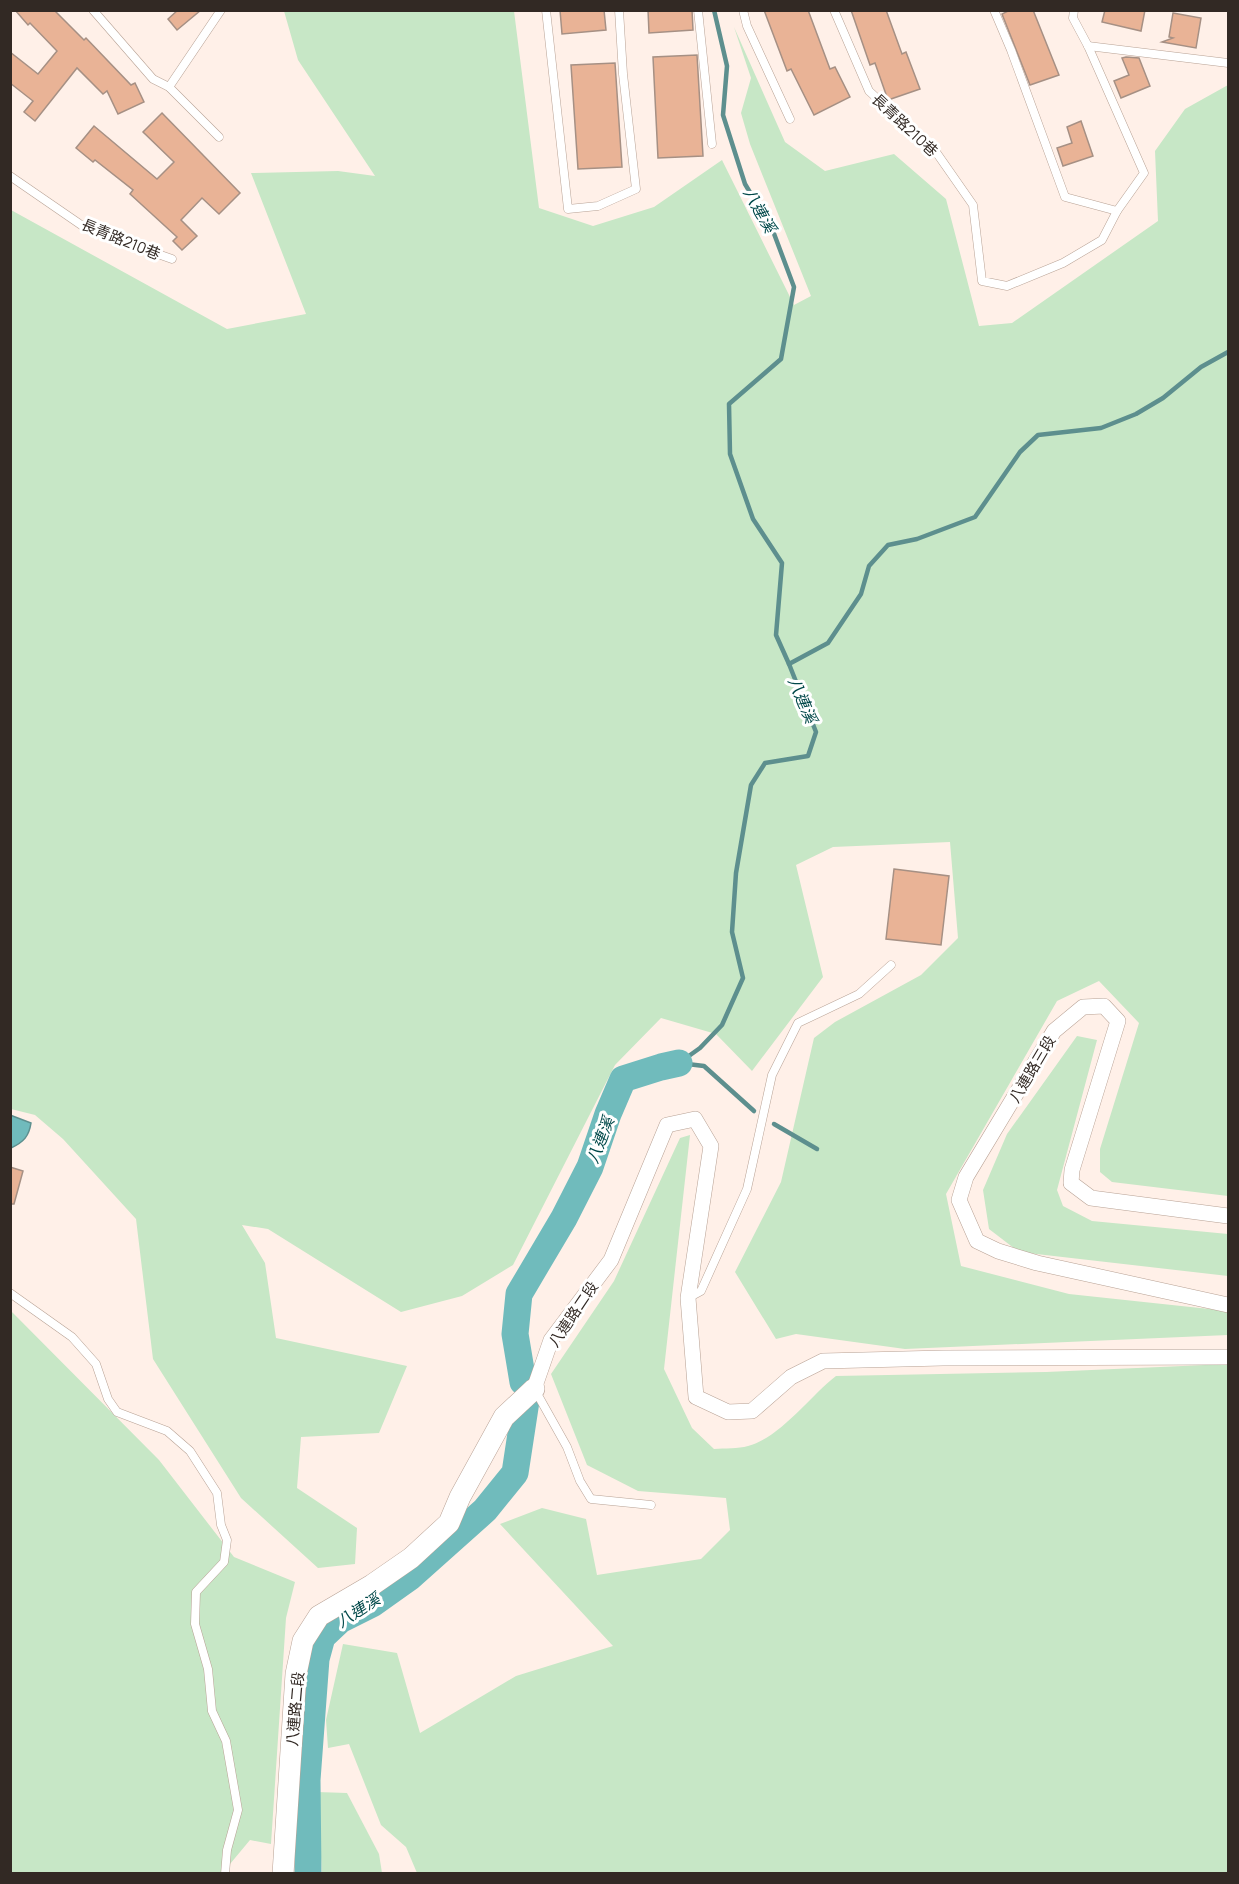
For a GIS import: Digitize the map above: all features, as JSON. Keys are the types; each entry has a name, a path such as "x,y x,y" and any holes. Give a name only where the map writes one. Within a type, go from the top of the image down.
{"street":[{"name":"八連路三段","path":"1228,1216 1091,1198 1071,1183 1072,1170 1118,1021 1104,1006 1083,1007 1054,1031 966,1177 959,1200 977,1241 998,1251 1037,1263 1228,1305"},
{"name":"八連路二段","path":"283,1874 296,1674 303,1641 319,1616 372,1585 411,1558 449,1523 460,1497 504,1417 534,1389 551,1340 611,1260 667,1125 694,1119 711,1146 688,1298 696,1397 728,1412 752,1411 791,1377 823,1361 943,1358 1228,1357"}],"lane":[{"path":"93,10 153,79 169,87 219,138"},
{"path":"169,87 221,10"},
{"path":"546,10 568,209 598,206 636,189 623,74 619,10"},
{"path":"698,10 712,144"},
{"path":"743,10 747,26 790,119"},
{"name":"長青路210巷","path":"834,10 869,91 936,152 973,205 982,281 1007,285 1063,263 1102,240 1117,211 1144,173 1088,46 1073,18 1074,10"},
{"path":"994,10 1065,197 1117,211"},
{"path":"1088,46 1228,63"},
{"name":"長青路210巷","path":"10,176 87,229 172,259"},
{"path":"688,1298 701,1291 747,1189 772,1075 798,1023 859,994 891,965"},
{"path":"10,1293 72,1337 96,1364 108,1399 117,1412 167,1431 190,1451 217,1493 221,1525 227,1540 224,1562 196,1592 195,1624 208,1669 212,1711 226,1742 238,1810 227,1850 225,1874"},
{"path":"534,1389 567,1448 580,1481 591,1499 651,1505"}],"green space":[{"path":"284,11 514,11 539,208 593,226 654,207 722,160 794,305 811,296 750,144 741,113 751,78 734,27 785,142 825,171 894,154 946,199 979,326 1012,323 1158,221 1155,151 1185,109 1228,85 1228,1196 1112,1182 1100,1172 1100,1149 1139,1023 1099,981 1057,1001 946,1194 961,1266 1069,1294 1228,1311 1228,1335 905,1349 796,1334 776,1339 735,1272 781,1182 814,1038 835,1022 921,975 958,938 950,842 833,847 796,865 823,977 752,1071 716,1034 661,1018 615,1065 513,1265 462,1296 401,1312 268,1229 242,1225 265,1263 276,1338 407,1366 379,1433 301,1437 297,1488 357,1528 355,1564 318,1568 241,1498 153,1359 136,1219 63,1139 35,1115 11,1109 11,210 227,329 306,314 251,173 338,171 375,176 298,60"},
{"path":"1077,1036 1097,1040 1057,1190 1063,1206 1092,1221 1228,1234 1228,1276 1019,1252 989,1229 983,1190 1007,1134"},
{"path":"690,1135 664,1369 692,1428 714,1449 744,1447 772,1434 836,1376 1046,1372 1228,1364 1228,1873 417,1873 406,1847 381,1825 349,1744 328,1748 326,1720 343,1644 397,1653 420,1733 516,1676 613,1646 500,1524 542,1508 586,1519 597,1575 701,1559 730,1530 726,1498 638,1491 587,1465 551,1374 614,1281 680,1138"},
{"path":"10,1310 159,1460 234,1557 295,1582 286,1618 271,1844 250,1840 225,1870 226,1873 11,1873"},
{"path":"317,1792 347,1793 379,1854 382,1873 322,1873"}],"water":[{"path":"10,1115 31,1123 25,1138 11,1148"}],"building":[{"path":"15,10 54,10 84,40 86,38 131,85 135,83 144,102 118,114 107,91 103,94 77,68 35,121 24,112 33,101 10,83 10,52 38,74 57,51"},
{"path":"178,10 201,10 177,30 168,19"},
{"path":"560,10 604,10 606,30 562,34"},
{"path":"648,10 692,10 693,30 649,33"},
{"path":"764,10 808,10 830,69 835,67 850,97 814,115 791,69 787,71"},
{"path":"851,10 886,10 902,54 906,52 920,89 888,100 875,63 870,65"},
{"path":"1010,10 1033,10 1059,75 1030,85 1002,14"},
{"path":"1105,10 1145,10 1141,31 1102,22"},
{"path":"1173,13 1201,18 1196,48 1162,42 1173,38 1169,37"},
{"path":"697,55 703,156 658,158 653,57"},
{"path":"1122,58 1139,58 1150,86 1121,98 1114,81 1129,75"},
{"path":"615,63 622,167 578,169 571,65"},
{"path":"162,113 240,193 219,214 202,198 181,220 197,236 182,250 173,241 177,237 130,194 133,190 76,148 94,126 157,179 174,162 143,132"},
{"path":"1081,121 1093,156 1063,166 1057,148 1072,143 1067,127"},
{"path":"894,869 949,876 941,945 886,939"},
{"path":"10,1167 23,1171 14,1204 10,1204"}],"waterway":[{"name":"八連溪","path":"679,1063 700,1048 722,1025 743,978 732,932 736,873 751,785 765,763 808,756 816,732 776,635 782,563 753,519 730,454 729,404 781,359 794,287 773,231 745,184 723,115 727,66 714,10"},
{"path":"789,664 828,643 861,594 869,566 888,545 917,539 975,517 1020,452 1038,435 1101,428 1136,414 1163,398 1201,367 1228,352"},
{"path":"679,1063 704,1066 754,1111"},
{"name":"八連溪","path":"523,1382 515,1334 519,1294 564,1218 590,1167 623,1079 679,1063"},
{"path":"774,1124 817,1149"},
{"name":"八連溪","path":"308,1874 307,1780 316,1659 322,1637 340,1620 372,1604 410,1577 485,1510 515,1473 526,1401"}]}
